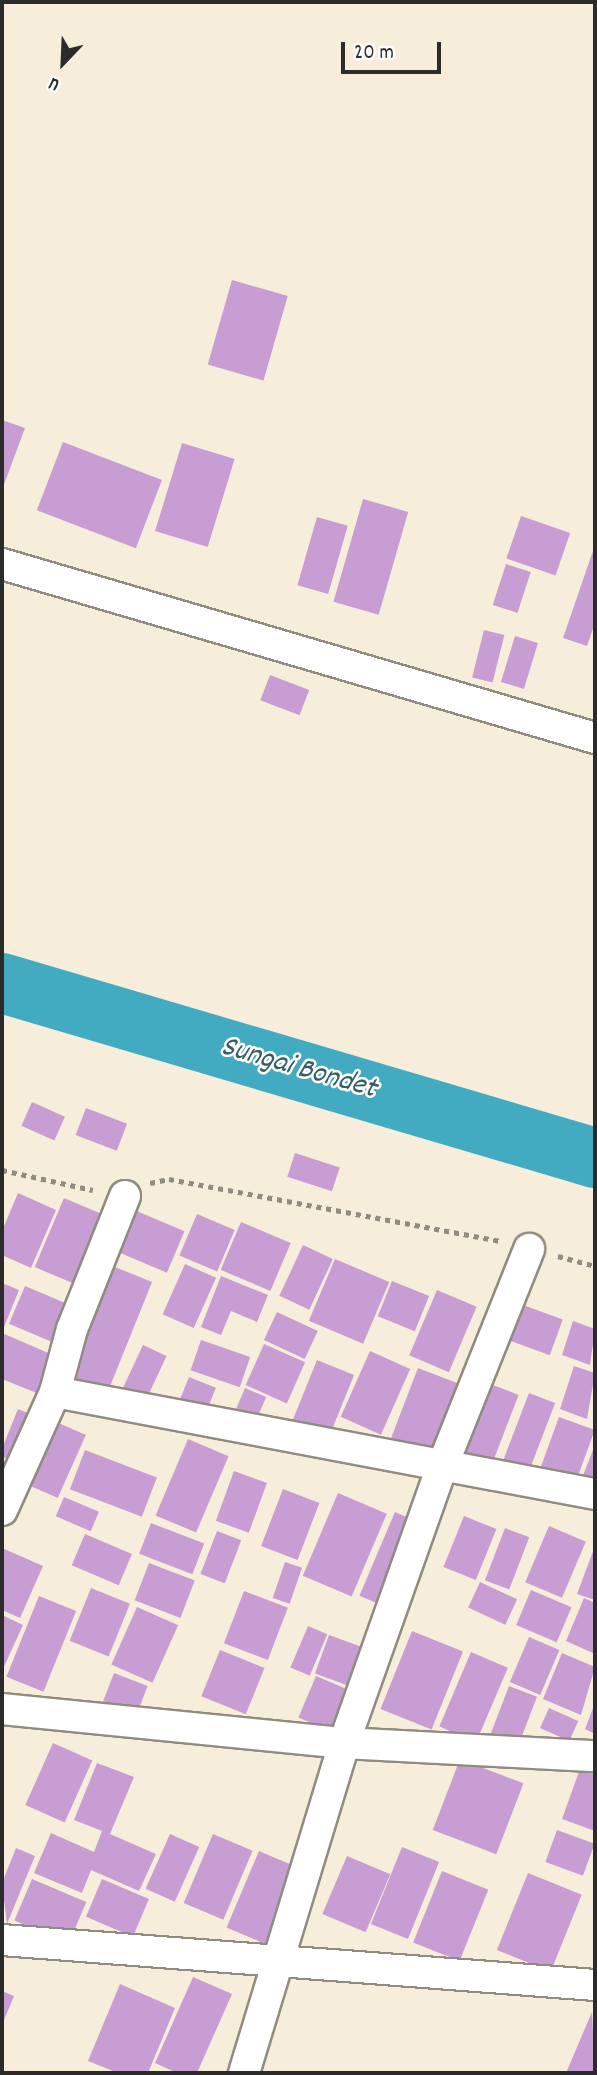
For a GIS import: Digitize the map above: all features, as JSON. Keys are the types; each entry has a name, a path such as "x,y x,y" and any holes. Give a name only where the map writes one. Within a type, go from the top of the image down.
{"street":[{"path":"2,564 595,738"},
{"path":"2,1510 55,1392 72,1329 125,1196"},
{"path":"244,2073 344,1744 442,1467 529,1249"},
{"path":"55,1392 595,1494"},
{"path":"2,1709 344,1744 595,1756"},
{"path":"2,1940 279,1958 595,1985"}],"path":[{"path":"2,1170 125,1196 169,1178 529,1249 595,1266"}],"building":[{"path":"232,280 288,296 263,381 208,365"},
{"path":"2,420 25,428 2,490"},
{"path":"63,442 162,480 136,548 37,510"},
{"path":"182,443 235,459 208,547 155,531"},
{"path":"363,499 408,512 379,615 334,602"},
{"path":"521,516 570,533 556,575 506,559"},
{"path":"317,517 348,526 328,594 297,585"},
{"path":"595,545 595,623 587,646 563,638"},
{"path":"506,564 531,572 517,613 493,605"},
{"path":"484,630 504,635 493,683 472,678"},
{"path":"515,636 538,643 524,689 501,682"},
{"path":"270,675 309,690 300,715 260,700"},
{"path":"32,1102 65,1117 54,1140 21,1126"},
{"path":"86,1108 127,1124 117,1151 76,1135"},
{"path":"295,1153 340,1168 332,1191 287,1177"},
{"path":"18,1193 56,1210 31,1268 2,1255 2,1231"},
{"path":"64,1198 108,1217 79,1286 35,1267"},
{"path":"132,1209 184,1231 167,1273 114,1250"},
{"path":"197,1214 235,1230 217,1271 179,1255"},
{"path":"241,1222 291,1243 270,1291 221,1270"},
{"path":"303,1245 333,1259 309,1310 279,1296"},
{"path":"335,1259 389,1282 363,1344 309,1321"},
{"path":"185,1264 216,1278 194,1328 163,1314"},
{"path":"115,1267 152,1282 105,1398 68,1383"},
{"path":"221,1276 268,1295 257,1322 231,1311 221,1335 201,1327"},
{"path":"392,1281 429,1296 415,1331 378,1316"},
{"path":"2,1283 19,1290 2,1332"},
{"path":"25,1286 73,1306 57,1344 9,1324"},
{"path":"437,1290 477,1307 449,1372 409,1355"},
{"path":"512,1301 563,1319 550,1355 499,1337"},
{"path":"277,1312 318,1331 305,1359 264,1340"},
{"path":"573,1321 595,1329 590,1365 562,1355"},
{"path":"2,1333 60,1358 44,1396 2,1379"},
{"path":"201,1340 250,1357 240,1387 191,1370"},
{"path":"264,1344 305,1362 287,1403 246,1385"},
{"path":"143,1345 167,1356 142,1409 118,1398"},
{"path":"370,1351 410,1369 381,1435 341,1417"},
{"path":"317,1360 354,1375 326,1444 289,1429"},
{"path":"574,1366 595,1373 587,1419 560,1409"},
{"path":"418,1368 467,1387 440,1460 390,1441"},
{"path":"189,1377 216,1388 207,1410 180,1399"},
{"path":"485,1382 519,1395 490,1471 456,1458"},
{"path":"245,1388 266,1397 256,1422 234,1413"},
{"path":"529,1393 555,1403 528,1475 501,1465"},
{"path":"18,1409 40,1418 22,1464 2,1456 2,1449"},
{"path":"559,1417 595,1430 575,1485 539,1472"},
{"path":"52,1420 86,1435 58,1498 24,1483"},
{"path":"188,1439 229,1456 196,1533 156,1515"},
{"path":"595,1445 595,1489 580,1483"},
{"path":"85,1450 157,1478 142,1517 70,1489"},
{"path":"234,1471 267,1483 249,1533 216,1521"},
{"path":"283,1489 319,1503 298,1560 261,1546"},
{"path":"338,1493 387,1514 352,1597 303,1576"},
{"path":"64,1497 99,1512 91,1531 56,1516"},
{"path":"395,1512 416,1521 381,1605 359,1596"},
{"path":"464,1516 496,1529 476,1580 443,1567"},
{"path":"151,1523 204,1543 192,1574 139,1554"},
{"path":"549,1526 586,1542 562,1598 525,1582"},
{"path":"505,1528 529,1537 509,1590 485,1580"},
{"path":"217,1531 241,1540 225,1583 201,1574"},
{"path":"85,1534 132,1554 119,1585 72,1565"},
{"path":"595,1546 595,1600 577,1594"},
{"path":"2,1548 43,1566 20,1618 2,1610"},
{"path":"285,1562 302,1568 290,1604 273,1598"},
{"path":"149,1563 195,1581 180,1618 135,1600"},
{"path":"480,1582 517,1599 505,1625 468,1607"},
{"path":"91,1588 130,1604 109,1657 70,1641"},
{"path":"531,1590 572,1607 557,1642 516,1625"},
{"path":"244,1591 288,1608 268,1660 224,1643"},
{"path":"39,1596 76,1611 43,1692 6,1677"},
{"path":"584,1598 595,1603 595,1654 566,1641"},
{"path":"137,1607 178,1625 152,1683 111,1665"},
{"path":"2,1615 23,1625 2,1671"},
{"path":"308,1626 327,1634 310,1676 290,1667"},
{"path":"412,1631 463,1652 432,1729 381,1709"},
{"path":"329,1635 372,1651 358,1689 315,1674"},
{"path":"529,1637 559,1650 540,1695 510,1682"},
{"path":"220,1650 265,1668 246,1714 201,1696"},
{"path":"471,1652 508,1668 476,1742 439,1727"},
{"path":"562,1653 595,1667 581,1715 543,1699"},
{"path":"114,1673 148,1686 135,1718 102,1705"},
{"path":"316,1676 357,1693 339,1735 298,1717"},
{"path":"509,1686 537,1697 518,1746 490,1735"},
{"path":"595,1703 595,1734 585,1729"},
{"path":"549,1708 578,1721 569,1741 540,1728"},
{"path":"53,1743 92,1760 65,1823 25,1805"},
{"path":"460,1759 523,1783 496,1854 433,1830"},
{"path":"97,1763 134,1777 110,1834 156,1854 139,1891 91,1870 82,1893 34,1873 51,1833 94,1852 102,1831 74,1820"},
{"path":"580,1769 595,1775 595,1831 562,1819"},
{"path":"557,1830 595,1844 583,1876 545,1862"},
{"path":"170,1834 199,1847 175,1902 146,1889"},
{"path":"213,1834 253,1851 223,1920 184,1903"},
{"path":"402,1847 439,1862 408,1939 371,1924"},
{"path":"16,1848 35,1856 7,1924 2,1883"},
{"path":"259,1851 301,1869 269,1945 227,1927"},
{"path":"347,1856 390,1874 366,1932 322,1914"},
{"path":"442,1871 488,1890 460,1961 413,1942"},
{"path":"528,1873 582,1895 551,1972 497,1950"},
{"path":"32,1879 86,1902 69,1943 14,1920"},
{"path":"102,1879 149,1899 133,1937 86,1917"},
{"path":"193,1977 232,1994 197,2073 177,2073 155,2063"},
{"path":"120,1984 175,2008 148,2073 118,2073 88,2061"},
{"path":"2,1991 14,1996 2,2025"},
{"path":"592,2012 595,2073 566,2073"}],"waterway":[{"name":"Sungai Bondet","path":"2,983 595,1158"}]}
